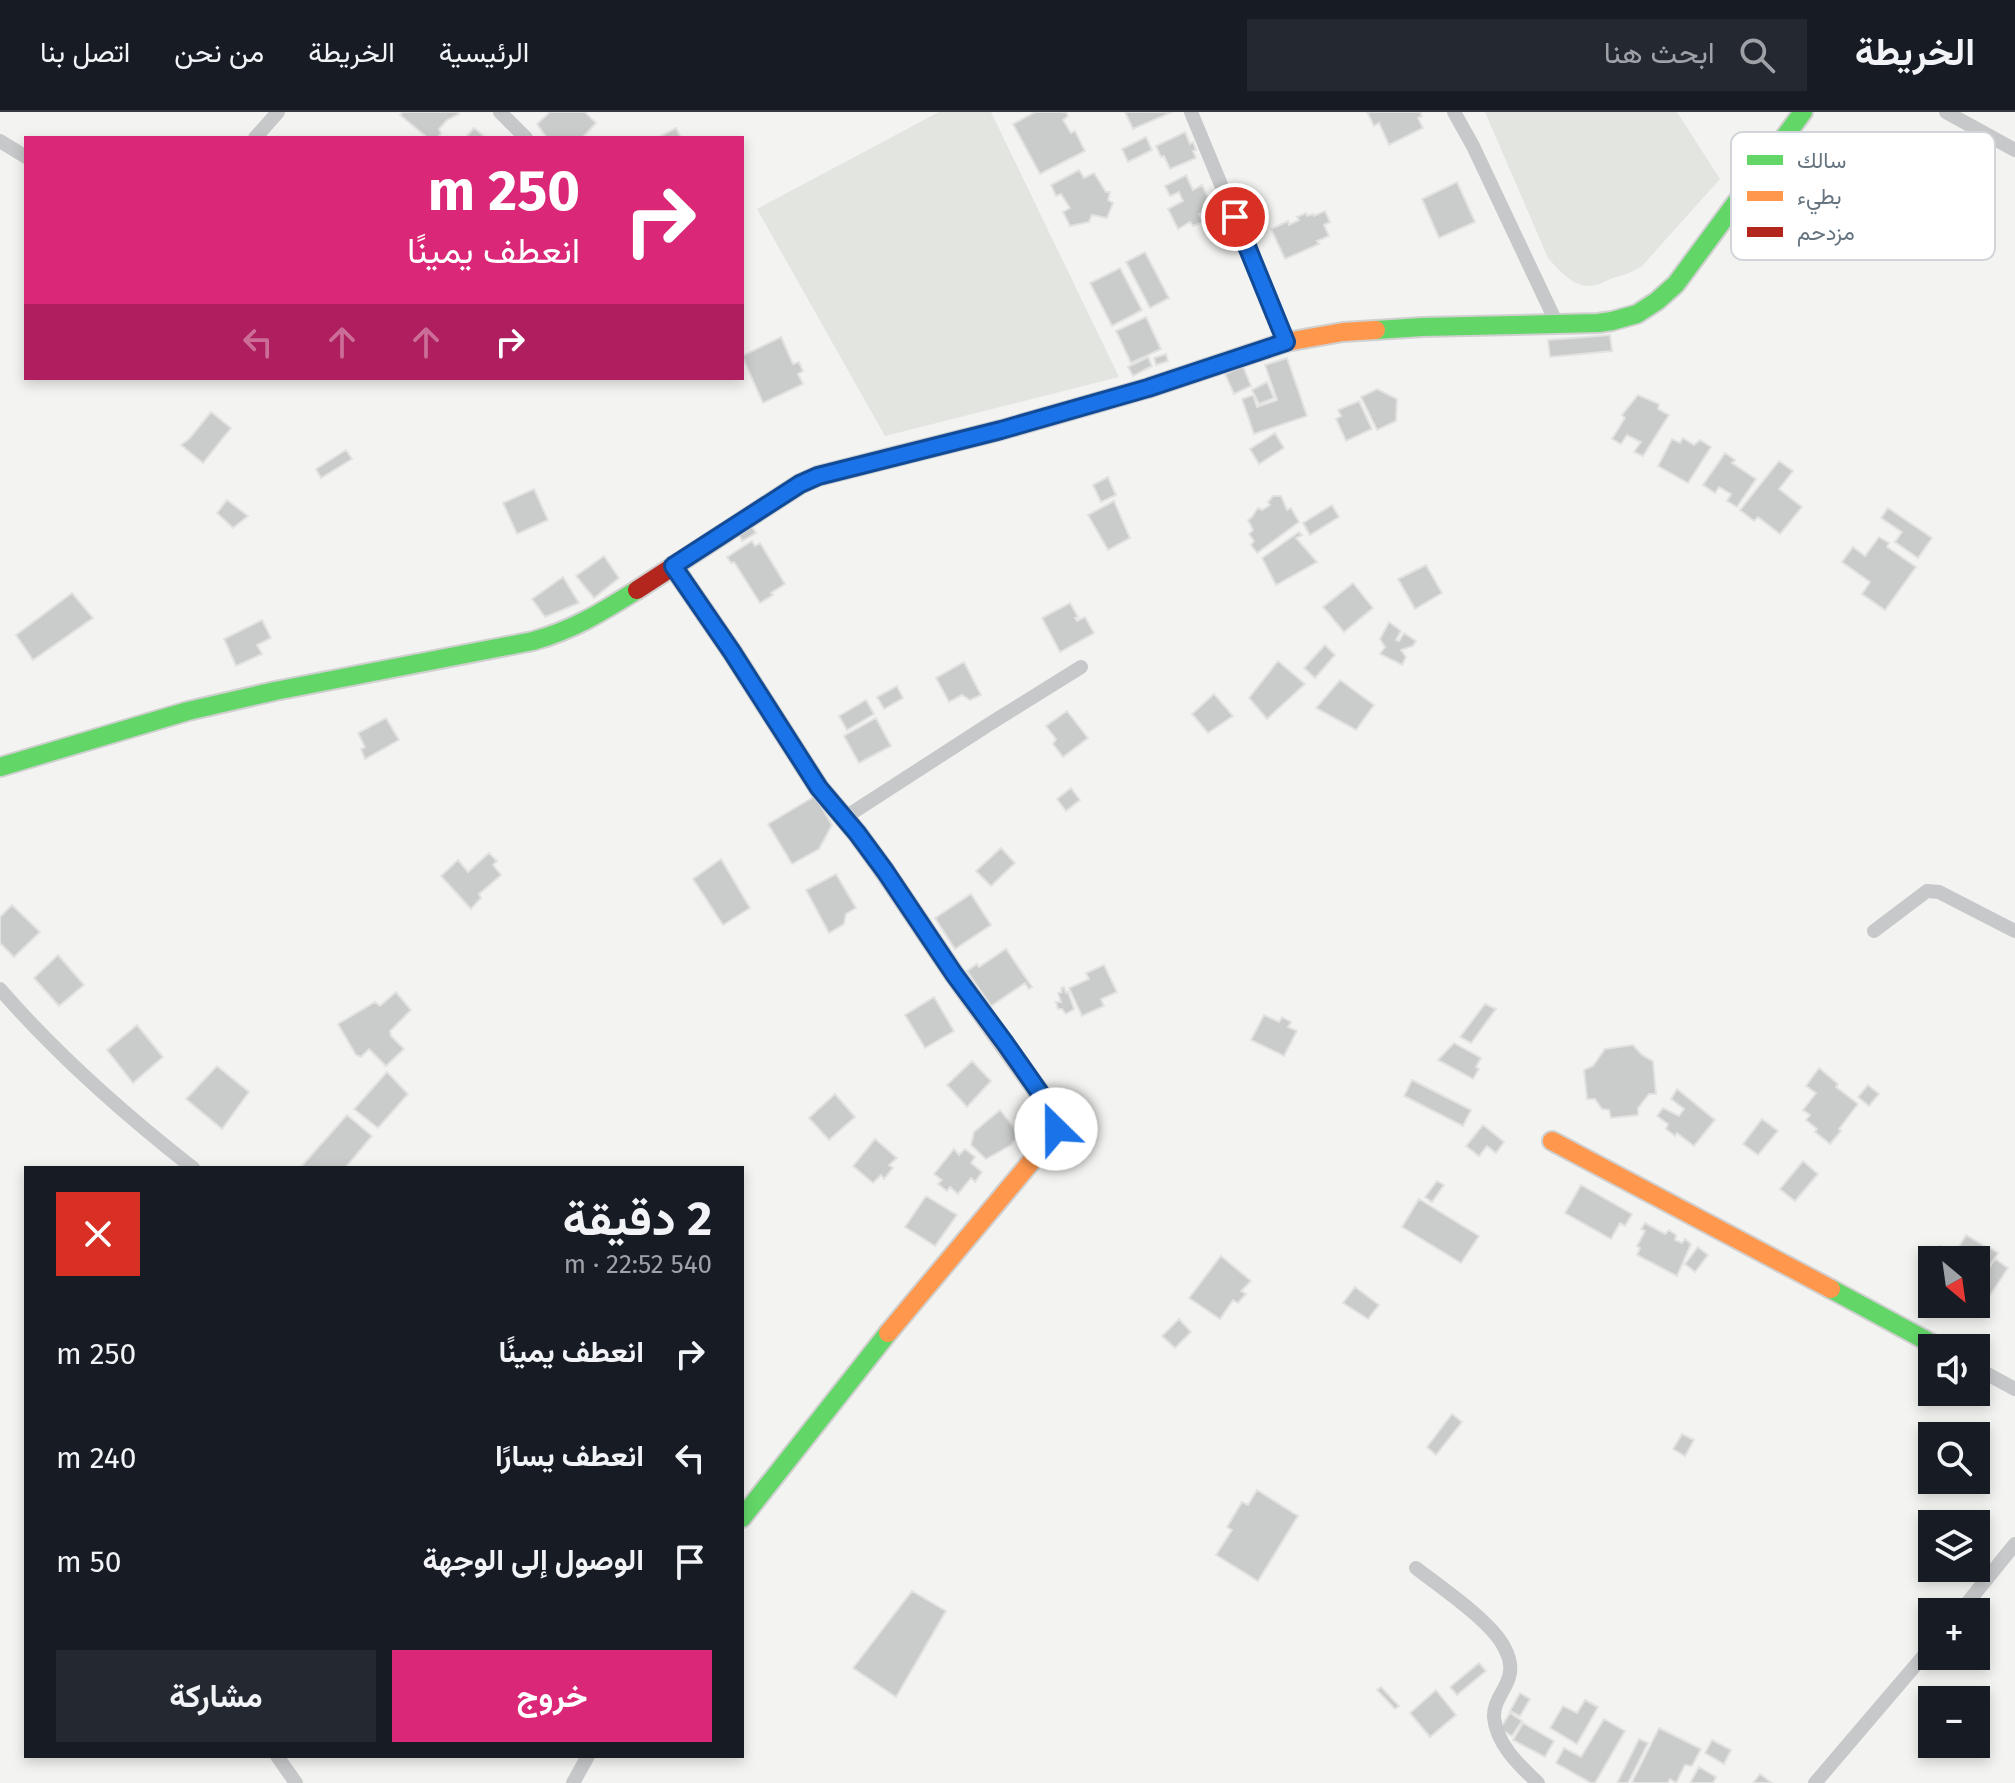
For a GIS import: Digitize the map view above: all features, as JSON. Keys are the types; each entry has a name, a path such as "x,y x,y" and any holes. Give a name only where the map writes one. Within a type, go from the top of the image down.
{"main road":[{"path":"1788,132 1803,112"},
{"path":"0,767 188,711 559,634 596,616 800,484 818,476 1001,430 1148,388 1286,342 1343,332 1607,322 1631,317 1656,303 1672,289 1731,211"},
{"path":"673,566 819,788 885,871 954,974 1054,1113 1056,1129 744,1515"},
{"path":"1552,1141 1918,1336"}],"street":[{"path":"257,136 278,112"},
{"path":"500,112 524,136"},
{"path":"1191,112 1286,342"},
{"path":"1454,112 1557,324"},
{"path":"1946,112 1982,132"},
{"path":"1995,139 2015,150"},
{"path":"0,141 24,156"},
{"path":"844,818 1081,667"},
{"path":"1874,931 1927,891 1939,892 2015,931"},
{"path":"0,989 31,1025 117,1106 191,1166"},
{"path":"1990,1376 2015,1389"},
{"path":"1971,1598 2015,1544"},
{"path":"1416,1568 1484,1623 1504,1646 1511,1666 1509,1679 1494,1714 1498,1733 1515,1761 1538,1783"},
{"path":"1815,1783 1918,1662"},
{"path":"278,1758 296,1783"},
{"path":"573,1783 587,1758"}],"shaded area":[{"path":"939,112 991,112 1119,377 885,436 757,209"},
{"path":"1485,112 1677,112 1720,179 1642,266 1597,284 1581,285 1568,278 1548,258"}],"building":[{"path":"403,112 459,114 447,120 439,129 439,136 426,136 400,115"},
{"path":"550,112 585,112 596,123 584,136 546,136 537,124"},
{"path":"1035,112 1066,112 1068,116 1063,120 1071,133 1075,131 1085,151 1040,174 1013,124"},
{"path":"1125,112 1172,112 1133,129"},
{"path":"1367,112 1420,112 1422,116 1418,118 1423,128 1389,145 1379,123 1374,126"},
{"path":"474,128 484,136 467,136"},
{"path":"676,128 680,136 661,136"},
{"path":"1185,132 1190,144 1193,142 1196,158 1170,169 1156,146"},
{"path":"1146,137 1152,150 1128,162 1122,149"},
{"path":"1079,170 1084,178 1094,173 1106,192 1110,192 1108,200 1113,203 1107,218 1092,215 1089,222 1070,226 1063,212 1070,208 1061,194 1056,196 1051,185"},
{"path":"1186,175 1193,190 1202,185 1213,207 1199,214 1203,222 1193,226 1190,222 1178,229 1168,209 1183,201 1179,192 1170,196 1165,186"},
{"path":"1457,182 1475,222 1439,238 1422,199"},
{"path":"1325,211 1330,222 1324,225 1329,236 1317,241 1319,244 1285,259 1271,229 1288,221 1289,225 1306,213 1307,216 1314,216"},
{"path":"1145,252 1169,298 1150,308 1126,262"},
{"path":"1120,268 1142,310 1112,326 1090,283"},
{"path":"1146,317 1161,349 1131,363 1116,331"},
{"path":"1610,335 1612,351 1550,357 1548,340"},
{"path":"781,337 793,364 799,362 803,371 798,374 803,384 763,403 744,355"},
{"path":"1166,354 1168,361 1156,365 1154,358"},
{"path":"1148,357 1152,366 1133,376 1128,367"},
{"path":"1287,358 1307,416 1254,434 1242,399 1253,395 1257,407 1277,400 1265,365"},
{"path":"1243,366 1251,386 1234,394 1225,374"},
{"path":"1267,382 1274,398 1259,404 1252,390"},
{"path":"1377,389 1397,399 1396,421 1377,430 1361,397"},
{"path":"1638,395 1659,404 1658,409 1669,415 1643,456 1634,452 1641,442 1627,435 1621,444 1612,439 1625,418 1622,415"},
{"path":"1359,401 1372,429 1346,441 1336,419 1341,416 1338,410"},
{"path":"211,412 231,428 203,463 181,445"},
{"path":"1275,433 1284,448 1259,464 1250,449"},
{"path":"1683,438 1694,445 1700,440 1711,447 1688,483 1658,466 1672,439 1680,443"},
{"path":"346,450 352,459 321,478 316,469"},
{"path":"1725,453 1735,460 1732,463 1756,479 1737,507 1727,501 1731,494 1719,487 1715,493 1703,485"},
{"path":"1779,461 1793,471 1779,489 1802,507 1780,534 1758,517 1754,521 1740,510"},
{"path":"1108,477 1116,495 1101,502 1093,485"},
{"path":"534,489 548,520 517,534 503,503"},
{"path":"1273,496 1281,496 1287,510 1291,508 1299,522 1257,553 1251,545 1254,541 1249,534 1253,530 1248,520 1258,508 1262,510 1270,505 1268,502"},
{"path":"227,500 248,516 233,528 217,513"},
{"path":"1114,501 1130,538 1108,550 1088,515"},
{"path":"1332,505 1339,517 1310,535 1303,523"},
{"path":"1888,508 1932,538 1918,558 1895,542 1902,532 1881,518"},
{"path":"750,524 756,533 742,541 737,531"},
{"path":"1299,532 1302,535 1296,538 1317,562 1276,585 1262,558"},
{"path":"1879,537 1889,543 1887,547 1916,567 1885,610 1862,594 1870,582 1842,562 1853,547 1865,556"},
{"path":"752,541 755,546 760,543 785,584 760,603 734,562 731,563 727,557"},
{"path":"604,556 619,578 594,598 576,576"},
{"path":"1426,565 1442,593 1415,609 1398,579"},
{"path":"563,577 579,603 545,617 532,599"},
{"path":"1353,583 1373,608 1344,632 1323,607"},
{"path":"72,593 93,618 33,660 16,635"},
{"path":"1070,603 1077,621 1085,617 1094,633 1060,652 1042,618"},
{"path":"262,620 271,638 257,645 262,654 236,666 224,639"},
{"path":"1389,622 1401,631 1396,640 1399,641 1404,633 1416,641 1413,646 1401,650 1406,657 1402,665 1380,654 1385,647 1380,639"},
{"path":"1325,645 1335,655 1315,678 1304,668"},
{"path":"1278,661 1305,684 1267,719 1249,698"},
{"path":"964,662 981,695 970,700 962,695 949,702 936,678"},
{"path":"1340,680 1374,705 1356,730 1316,708"},
{"path":"897,686 903,698 884,709 877,697"},
{"path":"1214,694 1233,716 1208,733 1192,714"},
{"path":"866,700 874,714 847,730 839,716"},
{"path":"1067,711 1088,738 1063,757 1053,744 1056,739 1046,726"},
{"path":"386,718 399,740 365,759 361,749 365,747 358,733"},
{"path":"876,718 891,746 859,763 844,736"},
{"path":"1071,788 1080,800 1066,811 1057,799"},
{"path":"815,796 832,825 819,849 792,864 768,824"},
{"path":"1001,848 1015,863 991,886 976,871"},
{"path":"489,853 497,861 493,865 501,875 479,894 481,898 471,909 441,876 458,860 468,872"},
{"path":"721,859 750,908 723,925 693,879"},
{"path":"836,874 856,908 846,914 844,924 829,933 806,890"},
{"path":"971,894 991,925 955,949 935,918"},
{"path":"12,905 40,932 14,957 0,943 0,917"},
{"path":"1006,949 1032,987 1029,989 1025,983 991,1006 967,971 977,964 979,967"},
{"path":"58,955 84,985 59,1006 34,978"},
{"path":"1104,965 1117,992 1101,999 1104,1006 1082,1016 1069,988 1089,979 1086,973"},
{"path":"1064,987 1074,1009 1066,1014 1058,1009 1056,1002 1061,1002 1058,993"},
{"path":"396,992 411,1010 390,1031 404,1049 386,1066 369,1049 361,1057 356,1055 338,1024 375,1002 380,1006"},
{"path":"934,997 954,1031 925,1048 905,1015"},
{"path":"1485,1004 1496,1009 1471,1043 1460,1037"},
{"path":"1264,1015 1279,1022 1282,1017 1291,1022 1288,1027 1297,1031 1284,1056 1251,1040"},
{"path":"137,1025 163,1057 133,1083 107,1050"},
{"path":"1454,1043 1481,1058 1473,1079 1438,1060"},
{"path":"1633,1045 1653,1061 1656,1094 1649,1094 1638,1108 1638,1115 1611,1118 1609,1110 1602,1109 1595,1099 1587,1099 1584,1070 1593,1066 1605,1049"},
{"path":"972,1061 991,1081 967,1107 947,1085"},
{"path":"217,1066 249,1092 222,1129 186,1099"},
{"path":"1819,1068 1838,1084 1836,1087 1858,1104 1830,1144 1815,1132 1817,1129 1806,1120 1810,1115 1803,1110 1816,1093 1806,1086"},
{"path":"387,1072 408,1094 378,1128 354,1109"},
{"path":"1412,1080 1471,1110 1463,1126 1404,1096"},
{"path":"1868,1085 1879,1094 1869,1106 1858,1097"},
{"path":"1677,1089 1715,1120 1694,1146 1666,1129 1668,1124 1657,1116 1663,1108 1679,1116 1684,1109 1671,1099"},
{"path":"835,1094 855,1117 829,1140 809,1118"},
{"path":"1000,1110 1019,1134 1011,1145 986,1159 971,1145 974,1132"},
{"path":"347,1115 372,1136 347,1166 302,1166"},
{"path":"1762,1119 1778,1131 1758,1155 1743,1144"},
{"path":"1483,1125 1504,1142 1496,1153 1487,1146 1479,1156 1466,1146"},
{"path":"875,1139 897,1158 889,1165 893,1168 884,1179 881,1175 873,1183 853,1166"},
{"path":"954,1149 959,1155 965,1149 975,1157 971,1163 982,1172 975,1182 971,1178 958,1194 950,1187 947,1191 938,1184 942,1180 934,1174"},
{"path":"1803,1161 1818,1174 1795,1201 1780,1189"},
{"path":"1437,1181 1444,1185 1432,1202 1425,1197"},
{"path":"1581,1185 1632,1214 1625,1226 1620,1223 1611,1239 1565,1213"},
{"path":"926,1196 957,1215 935,1246 905,1227"},
{"path":"1419,1199 1479,1236 1461,1263 1402,1227"},
{"path":"1645,1223 1665,1234 1669,1230 1676,1235 1675,1240 1682,1243 1685,1239 1691,1244 1677,1276 1637,1255 1640,1248 1637,1246 1645,1231 1641,1229"},
{"path":"1966,1235 1984,1246 1960,1246"},
{"path":"1698,1247 1708,1255 1695,1272 1685,1264"},
{"path":"1990,1248 1998,1253 1990,1265"},
{"path":"1221,1256 1251,1281 1241,1291 1246,1294 1238,1303 1233,1300 1220,1319 1189,1298"},
{"path":"1995,1259 2008,1268 1990,1295 1990,1267"},
{"path":"1355,1287 1379,1305 1368,1319 1343,1303"},
{"path":"1179,1319 1191,1332 1175,1348 1162,1336"},
{"path":"1452,1414 1462,1422 1436,1455 1427,1447"},
{"path":"1682,1434 1694,1440 1685,1456 1673,1449"},
{"path":"1257,1490 1298,1516 1258,1581 1216,1555 1232,1530 1227,1527 1242,1502 1248,1505"},
{"path":"912,1591 946,1611 896,1697 853,1668"},
{"path":"1479,1663 1486,1671 1457,1695 1450,1687"},
{"path":"1381,1687 1399,1706 1395,1709 1377,1690"},
{"path":"1436,1690 1456,1715 1430,1737 1410,1713"},
{"path":"1520,1693 1530,1699 1520,1716 1510,1711"},
{"path":"1585,1700 1598,1707 1577,1744 1550,1728 1563,1706 1577,1713"},
{"path":"1510,1713 1522,1721 1512,1736 1500,1729"},
{"path":"1604,1719 1625,1731 1595,1783 1591,1783 1556,1763 1564,1748 1581,1757"},
{"path":"1523,1723 1554,1741 1545,1757 1513,1740"},
{"path":"1659,1728 1701,1749 1692,1766 1685,1765 1676,1783 1670,1779 1668,1783 1634,1783 1632,1782"},
{"path":"1639,1739 1648,1743 1628,1783 1617,1783"},
{"path":"1712,1740 1731,1750 1724,1764 1705,1753"},
{"path":"1699,1767 1716,1777 1713,1783 1690,1783"},
{"path":"1760,1774 1772,1783 1753,1783"}],"traffic: fast":[{"path":"1788,132 1803,112"},
{"path":"1376,330 1598,323 1637,314 1676,284 1731,210"},
{"path":"0,767 188,711 548,637 599,613 637,590"},
{"path":"1831,1289 1918,1336"},
{"path":"744,1515 888,1333"}],"traffic: slow":[{"path":"901,455 1148,388 1286,342 1376,330"},
{"path":"884,870 1055,1118 1052,1133 1041,1150 888,1333"},
{"path":"1552,1141 1831,1289"}],"traffic: jam":[{"path":"637,590 800,484 818,476 901,455"},
{"path":"673,566 819,788 884,870"}],"route":[{"path":"1056,1129 1054,1113 954,974 885,871 819,788 673,566 800,484 818,476 1001,430 1148,388 1286,342 1235,217"}]}
